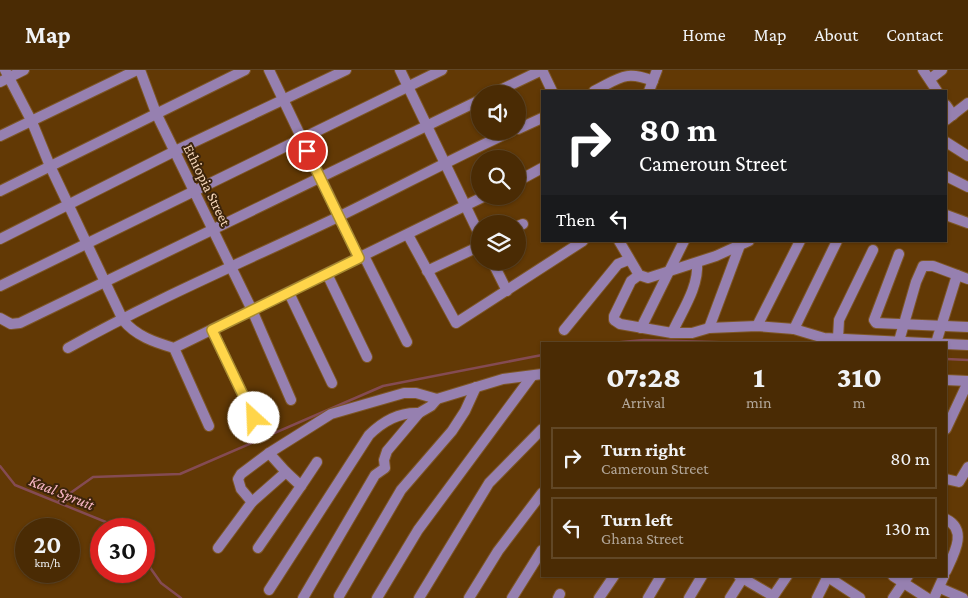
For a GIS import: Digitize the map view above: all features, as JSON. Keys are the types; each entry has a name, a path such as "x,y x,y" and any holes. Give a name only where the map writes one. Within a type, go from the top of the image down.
{"street":[{"path":"24,70 5,76 32,122 50,166 122,320 130,329 147,339 174,348 471,203"},
{"path":"0,136 139,70"},
{"name":"Ethiopia Street","path":"139,70 156,113 252,310 291,400"},
{"path":"0,191 245,70"},
{"path":"269,70 338,216 407,342"},
{"path":"0,239 175,151 346,70"},
{"path":"400,70 471,218"},
{"path":"0,286 442,70"},
{"path":"511,85 542,70 552,90"},
{"path":"649,90 657,70"},
{"path":"923,70 936,90"},
{"path":"930,80 942,70"},
{"path":"596,90 627,75 637,75 653,81"},
{"path":"0,318 10,324 20,323 471,104"},
{"path":"947,106 959,112"},
{"path":"526,125 541,118"},
{"path":"68,348 230,266 338,216 444,162 492,140"},
{"path":"947,143 968,156"},
{"path":"526,176 541,168"},
{"path":"947,176 968,187"},
{"path":"947,215 968,223"},
{"path":"408,235 456,324 582,242"},
{"path":"619,242 628,260 639,275 648,278 697,262 744,243"},
{"path":"641,328 684,242"},
{"path":"757,326 799,242"},
{"path":"794,329 837,242"},
{"path":"709,328 744,243"},
{"path":"427,271 471,250"},
{"path":"838,338 839,320 873,250"},
{"path":"899,254 874,320 876,322 904,325 968,327"},
{"path":"564,330 618,264 628,260"},
{"path":"672,333 694,285 698,272 697,262"},
{"path":"899,341 916,282 923,266 934,266 968,279"},
{"path":"496,270 507,291"},
{"path":"327,274 367,357"},
{"path":"639,275 631,281 613,317 620,324 672,333 692,333 709,328 757,326 794,329 824,338 918,342"},
{"path":"936,342 957,275"},
{"path":"289,293 332,383"},
{"path":"212,330 254,418"},
{"path":"947,344 968,345"},
{"path":"174,348 209,426"},
{"path":"302,598 375,475 384,468 387,451 419,413 437,399 503,379 537,375"},
{"path":"377,598 418,530 537,375"},
{"path":"947,380 968,382 947,428"},
{"path":"339,596 401,490 452,431 476,387"},
{"path":"252,502 241,489 238,479 247,469 269,453 331,414 404,393 416,393 437,399"},
{"path":"268,590 369,435 381,424 399,416 419,413"},
{"path":"419,598 489,483 541,430"},
{"path":"269,453 301,486"},
{"path":"258,548 317,462"},
{"path":"947,479 959,482 968,469"},
{"path":"218,548 252,502 286,472"},
{"path":"468,598 503,543 541,494"},
{"path":"947,520 957,527 959,534 947,567"},
{"path":"512,598 541,552"},
{"path":"599,598 613,577"},
{"path":"648,598 660,577"},
{"path":"689,598 701,577"},
{"path":"730,598 742,577 773,597 786,577"},
{"path":"817,598 828,577"},
{"path":"829,577 860,598"},
{"path":"934,598 944,577"},
{"path":"893,598 905,580 927,598"},
{"path":"940,588 963,598"}],"waterway":[{"path":"622,342 644,340 710,342"},
{"path":"59,501 93,477 180,474 383,386 541,355"},
{"path":"947,359 968,360"},
{"name":"Kaal Spruit","path":"0,466 15,485 96,518"},
{"name":"Kaal Spruit","path":"155,575 161,583 181,598"}],"route":[{"path":"254,418 212,330 359,258 307,151"}]}
